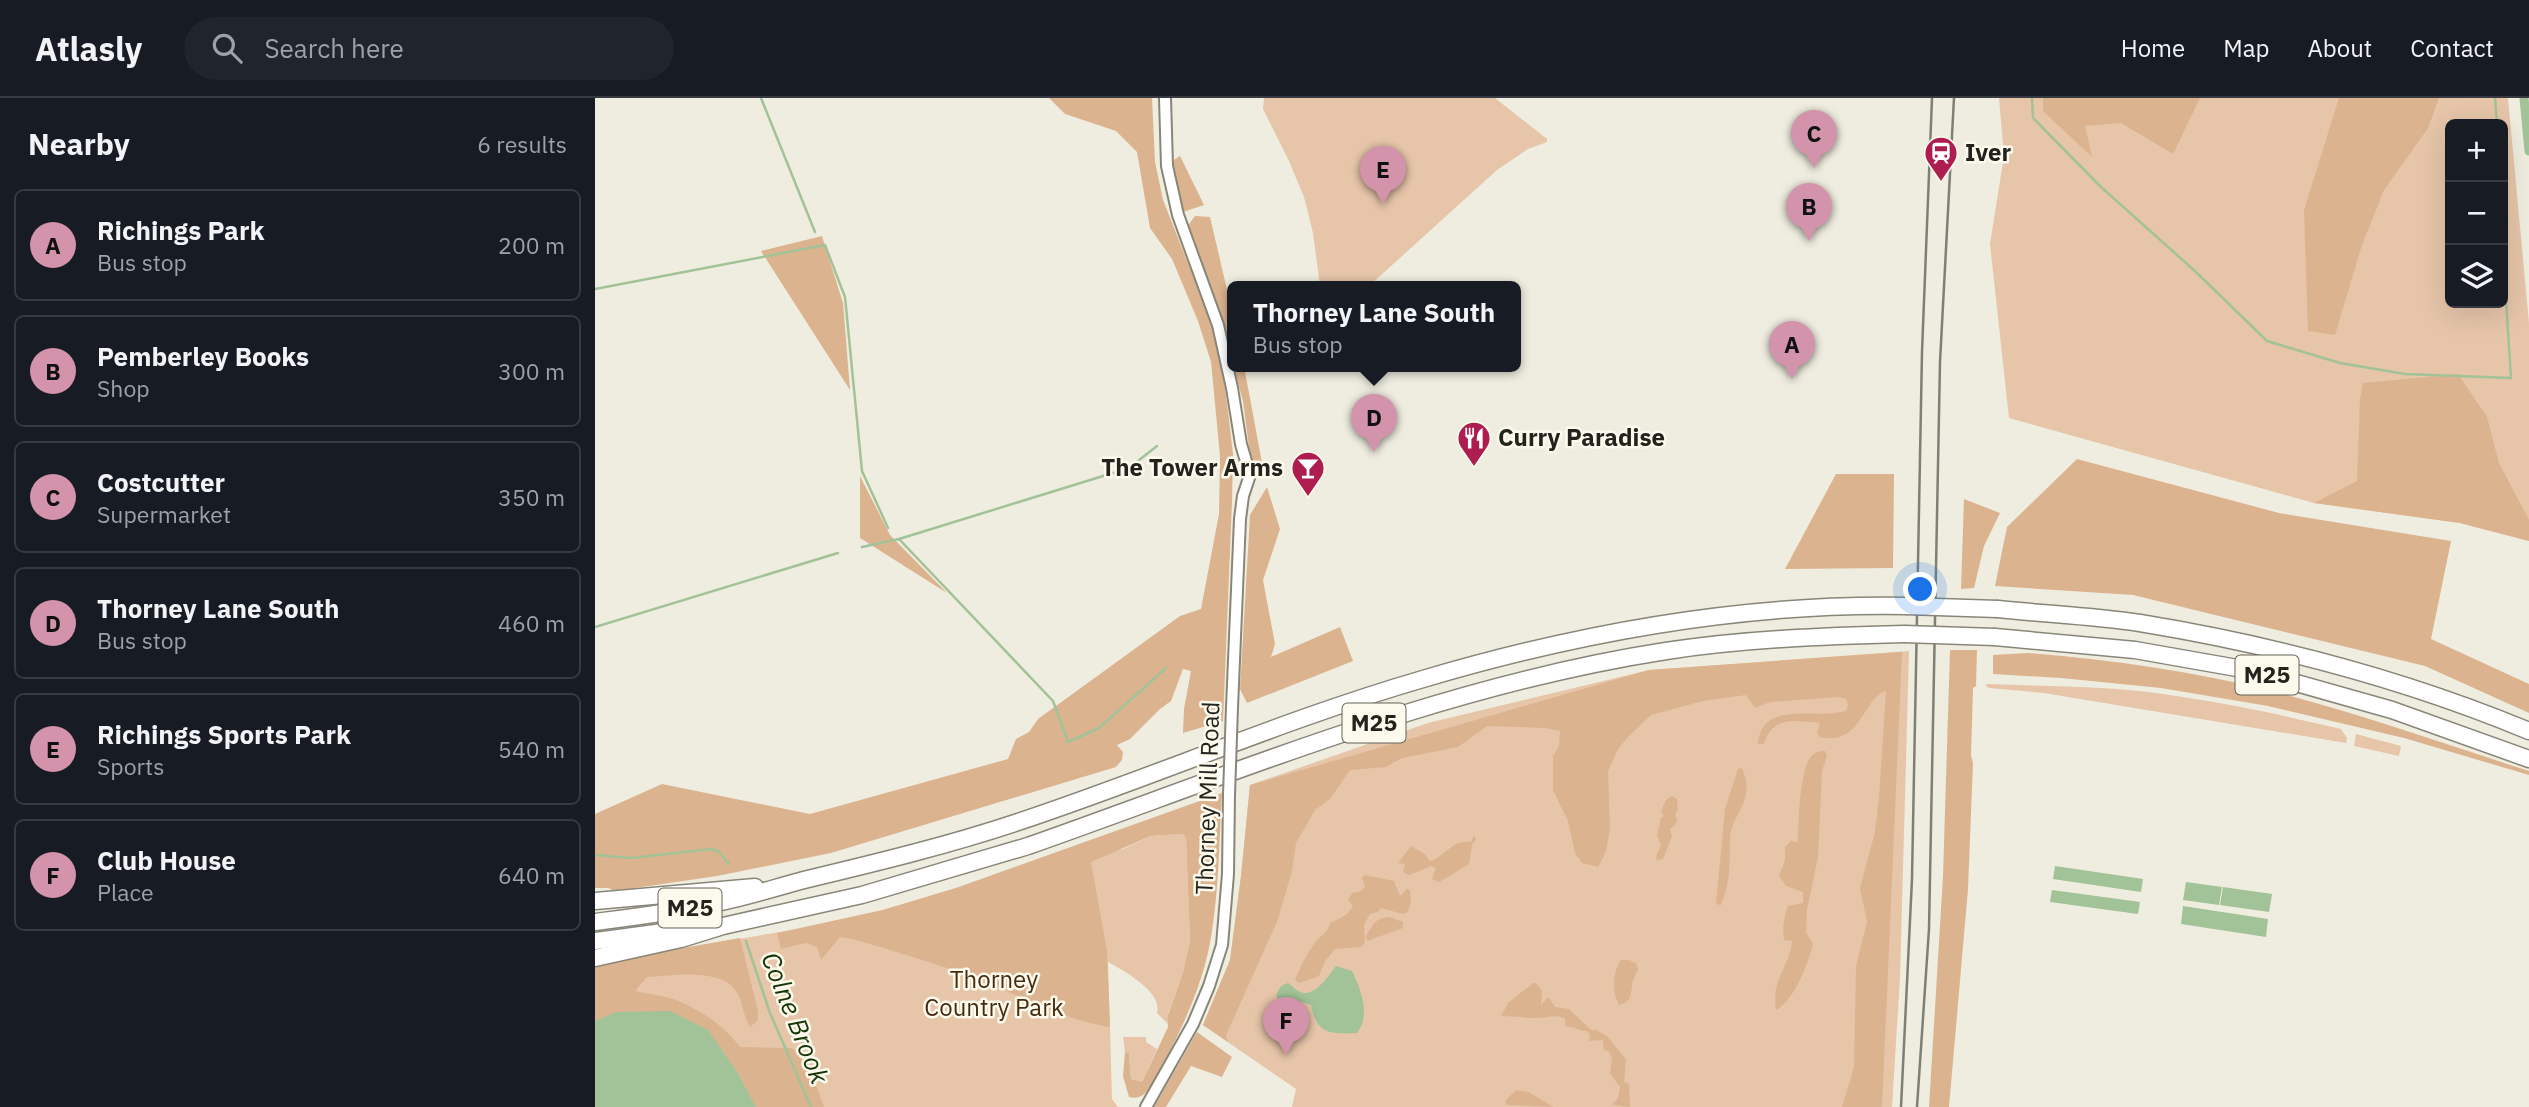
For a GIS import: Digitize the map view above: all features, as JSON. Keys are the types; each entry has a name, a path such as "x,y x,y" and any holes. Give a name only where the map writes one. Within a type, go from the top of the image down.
{"highway":[{"name":"M25","path":"595,922 714,904 988,832 1105,792 1328,709 1421,679 1526,651 1649,627 1734,615 1863,606 1906,606 1998,609 2138,623 2258,645 2402,683 2529,731"},
{"name":"M25","path":"595,941 723,926 862,895 1028,846 1364,726 1519,682 1666,651 1739,643 1904,634 1995,637 2135,650 2254,671 2392,710 2529,759"},
{"path":"595,901 726,888 782,886"},
{"path":"595,958 681,939 723,926"}],"street":[{"name":"Thorney Mill Road","path":"1165,98 1167,166 1178,215 1218,325 1227,372"},
{"name":"Thorney Mill Road","path":"1146,1107 1193,1024 1222,945 1228,873 1231,708 1240,519 1243,496 1250,475 1227,372"}],"green space":[{"path":"1264,98 1495,98 1547,139 1547,142 1528,149 1497,170 1375,281 1319,281 1313,233 1304,197 1263,109"},
{"path":"1999,98 2508,98 2529,323 2529,541 2460,523 2314,503 2009,418 1990,244 2004,156"},
{"path":"1909,651 1900,977 1892,1107 1292,1107 1296,1089 1203,1025 1230,960 1250,785 1428,723 1649,670"},
{"path":"1985,685 2120,689 2190,698 2341,729 2347,738 2346,743 2044,693 1989,688"},
{"path":"2356,734 2401,746 2399,756 2354,746"},
{"name":"Thorney Country Park","path":"1182,834 1186,838 1190,941 1167,1023 1157,1013 1154,997 1148,990 1108,962 1112,1099 1118,1107 595,1107 595,967 798,929 883,910 956,888 1123,849 1151,836"},
{"path":"1123,1037 1146,1037 1146,1042 1157,1049 1142,1082 1131,1079 1129,1053 1125,1052"}],"shaded area":[{"path":"1049,98 1152,98 1155,162 1163,200 1214,329 1221,359 1233,454 1223,721 1183,733 1191,671 1183,669 1171,701 1130,739 1117,745 1123,752 1122,760 1116,767 831,853 717,876 615,891 595,888 595,814 662,784 810,814 1008,759 1016,739 1029,732 1038,719 1180,616 1201,609 1219,514 1220,456 1211,362 1198,321 1172,259 1150,228 1137,152 1116,131 1065,114"},
{"path":"2043,98 2200,98 2173,154 2121,123 2085,126 2092,157 2043,111"},
{"path":"2339,98 2439,98 2428,128 2384,190 2362,245 2335,335 2308,331 2304,210"},
{"path":"1180,156 1204,205 1183,212 1171,162"},
{"path":"1195,216 1210,217 1227,290 1227,350 1187,227"},
{"path":"822,236 843,303 850,390 761,251"},
{"path":"1235,372 1245,372 1262,463 1252,470 1243,401"},
{"path":"2458,374 2487,417 2499,463 2529,520 2529,541 2460,523 2314,503 2357,481 2363,383"},
{"path":"2077,459 2279,513 2451,541 2431,639 2529,684 2529,713 2425,666 2133,595 1995,586 2007,527"},
{"path":"1836,474 1894,474 1893,568 1785,569"},
{"path":"860,476 890,535 947,593 860,538"},
{"path":"1267,487 1280,529 1263,580 1275,644 1271,657 1340,627 1353,661 1247,703 1240,689 1250,515"},
{"path":"1964,499 2000,513 1984,546 1974,588 1961,589"},
{"path":"1950,650 1977,650 1976,686 1973,688 1968,889 1949,1107 1929,1107 1943,876"},
{"path":"1902,652 1882,1107 1842,1107 1854,1067 1856,966 1867,922 1860,888 1875,832 1886,691 1871,703 1853,729 1833,738 1819,737 1817,733 1820,723 1793,721 1779,724 1773,728 1764,744 1758,744 1762,730 1769,721 1779,716 1846,711 1846,699 1839,697 1770,702 1755,708 1746,695 1703,701 1651,715 1618,749 1608,771 1610,829 1606,852 1598,867 1582,863 1575,853 1568,821 1553,790 1553,756 1559,746 1560,731 1487,726 1458,747 1402,758 1386,767 1350,770 1330,799 1315,810 1296,843 1292,871 1277,922 1226,1035 1228,1042 1203,1025 1230,960 1250,785 1649,670"},
{"path":"2028,653 2152,667 2275,692 2529,771 2529,775 2404,738 2268,706 2161,688 1993,674 1993,655"},
{"path":"1825,751 1827,756 1822,771 1818,857 1807,910 1806,932 1813,944 1804,971 1789,999 1776,1010 1778,981 1788,959 1792,941 1784,940 1785,915 1788,906 1803,903 1803,892 1786,886 1779,876 1785,860 1785,847 1791,841 1798,842 1800,798 1807,765 1815,753"},
{"path":"1742,768 1746,780 1745,799 1731,831 1728,881 1721,905 1716,904 1725,809 1738,769"},
{"path":"1222,793 1215,906 1210,943 1197,991 1152,1084 1145,1093 1135,1098 1129,1097 1123,1076 1125,1052 1129,1053 1131,1079 1142,1082 1168,1027 1167,1018 1183,972 1190,941 1186,838 1182,834 1151,836 1091,862 1107,951 1110,1027 1076,1019 978,979 853,939 840,937 821,960 817,947 806,943 781,949 777,933 883,910 956,888"},
{"path":"1672,796 1677,799 1676,824 1670,829 1672,836 1663,859 1657,860 1661,845 1657,835 1661,818 1664,816 1661,811 1666,800"},
{"path":"1474,835 1476,839 1472,845 1469,864 1439,882 1432,879 1436,868 1431,866 1409,875 1403,872 1405,864 1398,863 1411,846 1425,854 1430,861 1454,845 1471,842"},
{"path":"2055,866 2143,879 2141,892 2053,879"},
{"path":"1365,875 1394,881 1400,896 1407,889 1410,890 1408,912 1403,914 1381,908 1370,914 1364,925 1365,942 1361,947 1335,949 1325,961 1319,976 1299,983 1295,980 1308,952 1330,923 1351,909 1353,906 1348,900 1352,893 1365,887 1362,878"},
{"path":"2186,882 2222,887 2219,905 2183,900"},
{"path":"2223,887 2272,894 2269,912 2220,905"},
{"path":"2052,890 2140,902 2138,914 2050,902"},
{"path":"2183,906 2268,919 2266,937 2181,924"},
{"path":"1389,917 1403,922 1403,928 1367,941 1366,936 1375,923"},
{"path":"740,938 758,1011 758,1020 750,1027 736,991 729,983 719,979 694,975 647,977 635,991 668,998 692,1007 710,1018 740,1047 792,1048 811,1072 824,1107 756,1107 736,1070 708,1030 616,1012 595,1021 595,967 637,956"},
{"path":"1621,960 1636,963 1638,969 1629,999 1619,1005 1614,982"},
{"path":"1336,966 1352,971 1361,994 1364,1010 1357,1033 1326,1030 1317,1022 1311,1005 1278,999 1276,995 1281,986 1288,983 1302,993 1309,992 1322,983"},
{"path":"1533,983 1542,991 1541,1005 1549,998 1555,1007 1569,1009 1591,1030 1607,1036 1626,1059 1624,1082 1629,1084 1630,1107 1612,1105 1618,1098 1620,1087 1610,1073 1612,1058 1609,1051 1604,1050 1603,1040 1589,1041 1590,1035 1587,1031 1566,1027 1565,1018 1561,1017 1501,1016 1508,1003"},
{"path":"670,1011 708,1030 736,1070 756,1107 595,1107 595,1021 616,1012"},
{"path":"1197,1032 1232,1057 1222,1077 1191,1066 1166,1107 1154,1107"},
{"path":"1516,1090 1528,1092 1554,1107 1507,1105 1505,1101"}],"waterway":[{"path":"761,98 815,232"},
{"path":"2032,98 2033,118 2101,187 2196,272 2267,341 2340,363 2405,374 2511,378 2506,308"},
{"path":"2495,98 2497,119"},
{"path":"2524,98 2529,151"},
{"path":"595,289 825,245 845,297 862,471 888,528"},
{"path":"862,547 899,539 1129,468 1157,446"},
{"path":"899,539 1053,701 1068,742 1099,728 1166,668"},
{"path":"595,627 838,553"},
{"name":"Colne Brook","path":"595,855 632,858 711,849 718,851 729,864"},
{"name":"Colne Brook","path":"746,941 770,1013 811,1107"}],"railway":[{"path":"1901,1107 1912,879 1922,352 1932,98"},
{"path":"1917,1107 1929,929 1940,362 1954,98"}],"place":[{"name":"Costcutter","path":"1814,168"},
{"name":"Iver","path":"1941,183"},
{"name":"Richings Sports Park","path":"1383,204"},
{"name":"Pemberley Books","path":"1809,241"},
{"name":"Richings Park","path":"1792,379"},
{"name":"Thorney Lane South","path":"1374,452"},
{"name":"Curry Paradise","path":"1474,468"},
{"name":"The Tower Arms","path":"1308,498"},
{"name":"Club House","path":"1286,1055"}]}
